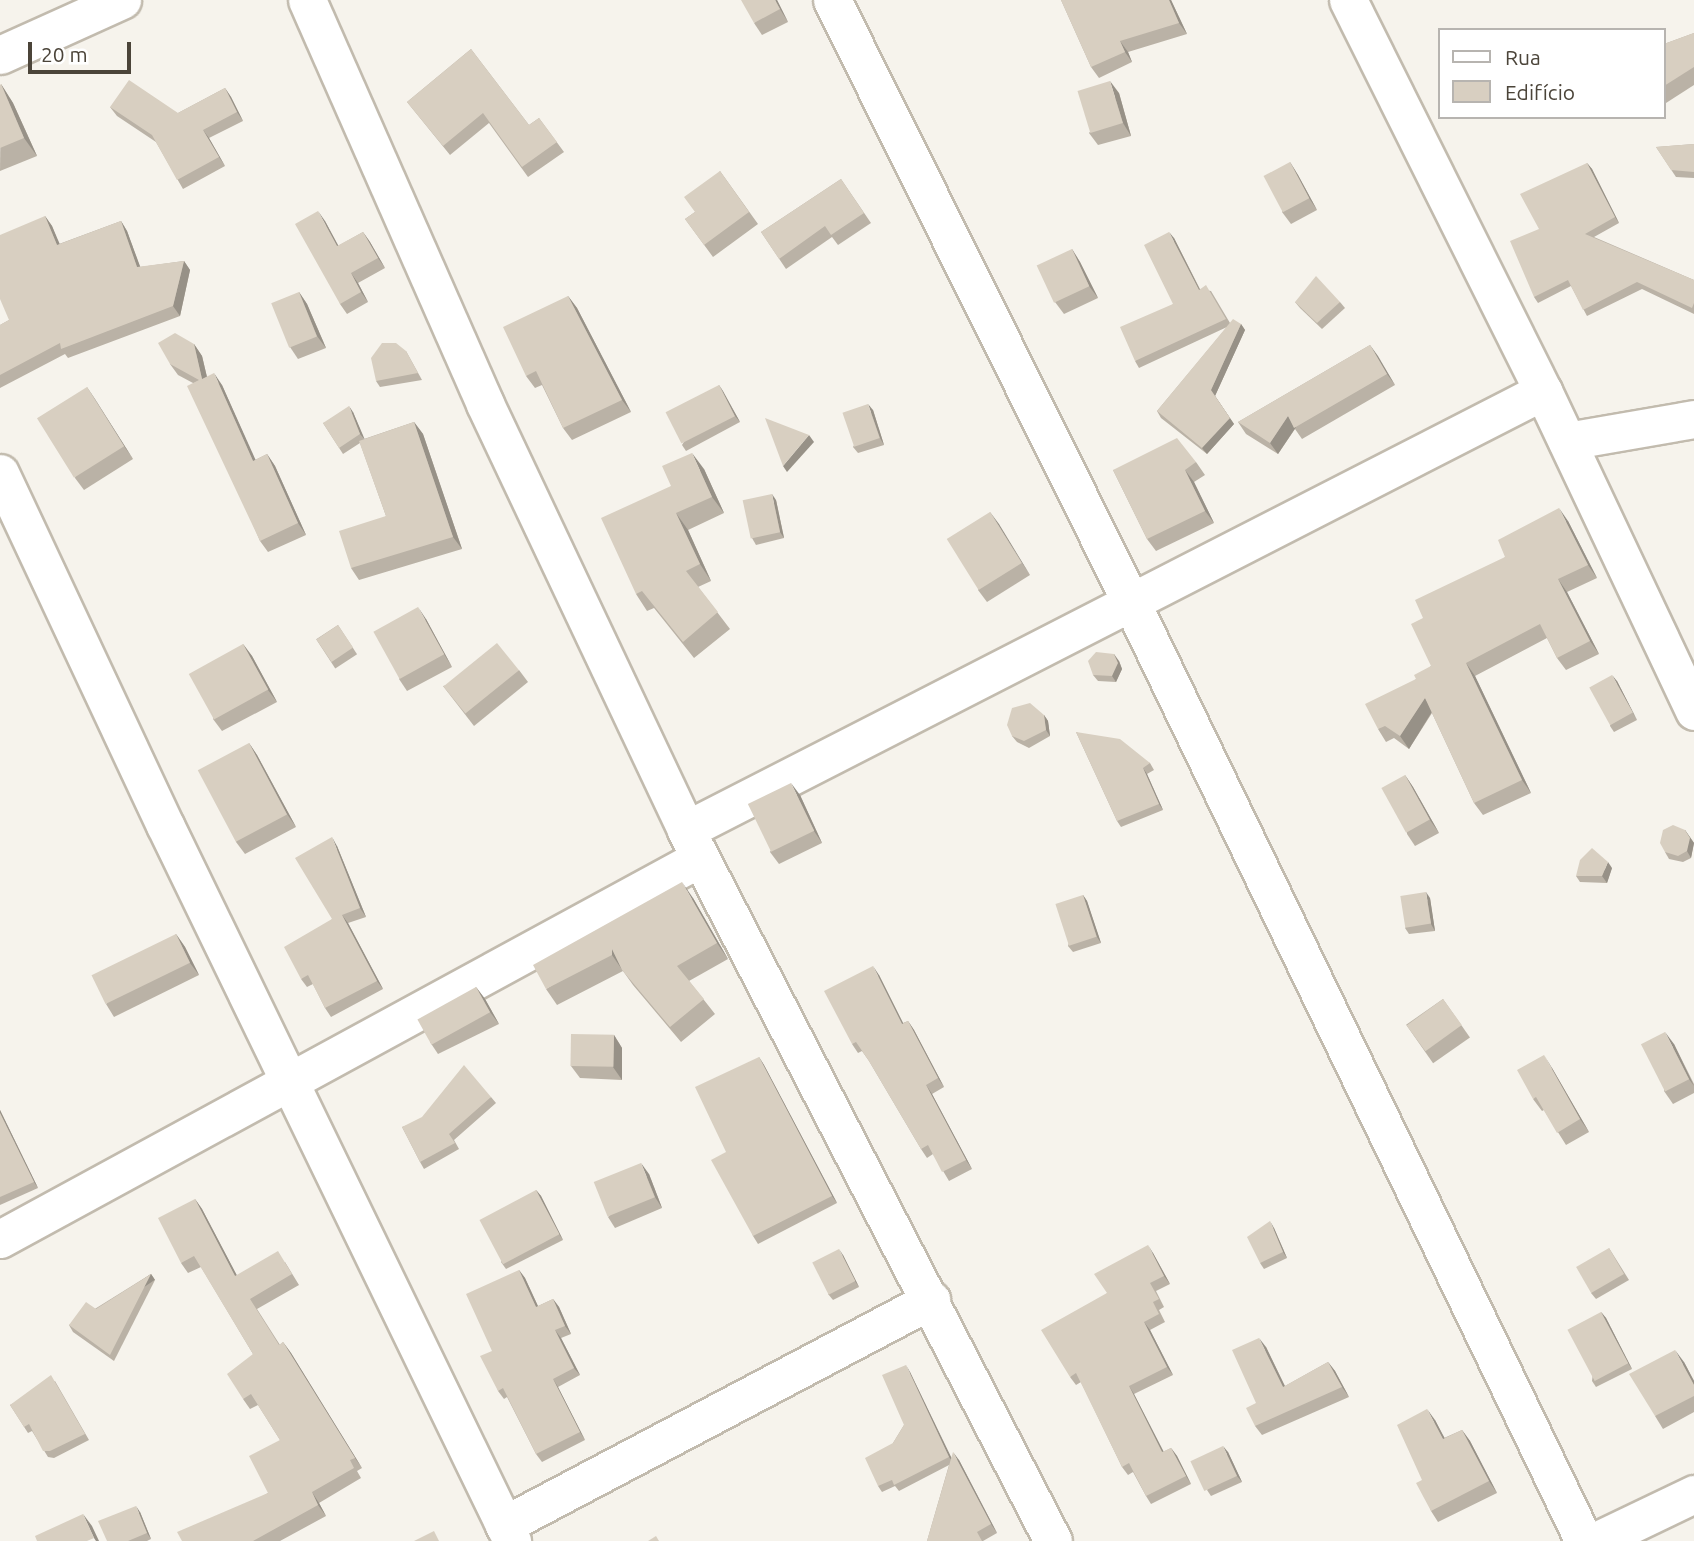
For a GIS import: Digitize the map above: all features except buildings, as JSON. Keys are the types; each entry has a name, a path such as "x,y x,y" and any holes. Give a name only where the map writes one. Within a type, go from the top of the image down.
{"street":[{"path":"0,55 122,0"},
{"path":"307,0 485,404 693,844 931,1300 1053,1541"},
{"path":"832,0 1132,604 1584,1541"},
{"path":"1348,0 1567,440 1694,711"},
{"path":"0,1239 289,1078 693,844 1132,604 1543,391"},
{"path":"1567,440 1694,419"},
{"path":"0,473 508,1533 931,1300"},
{"path":"1596,1541 1694,1494"}]}
